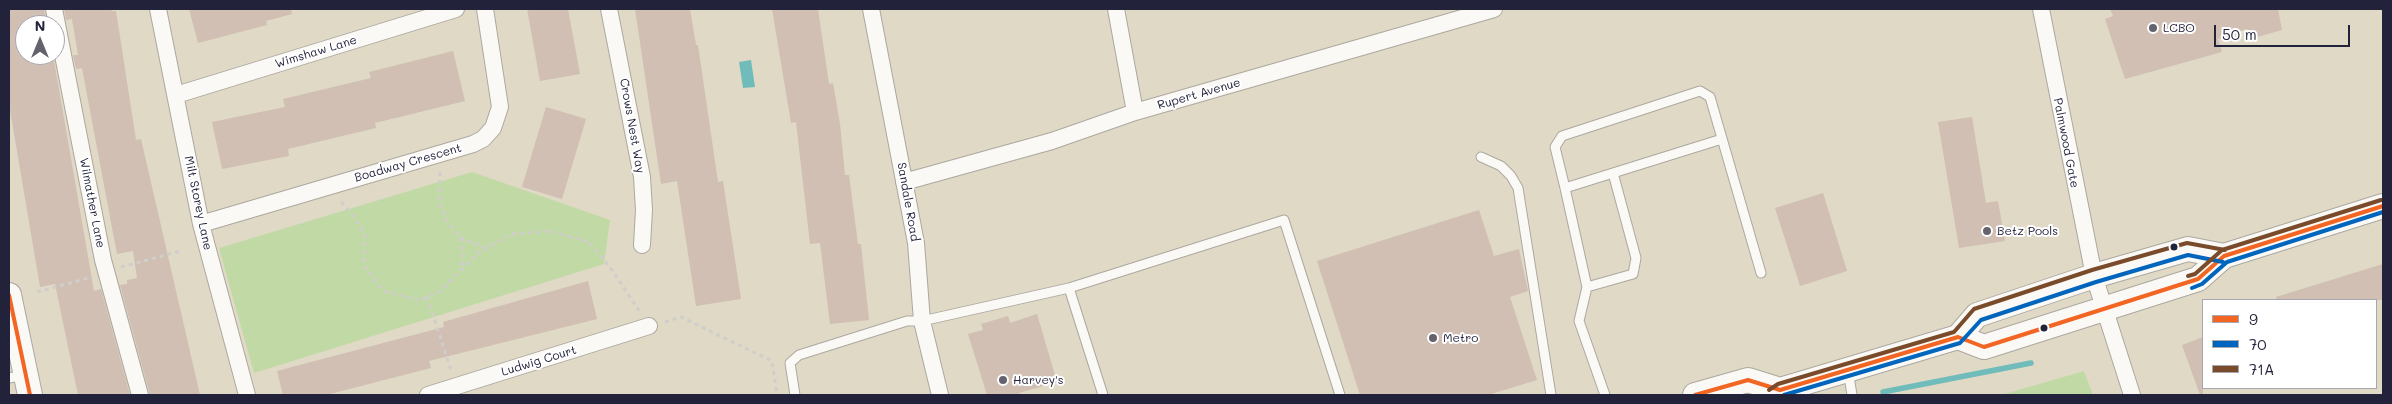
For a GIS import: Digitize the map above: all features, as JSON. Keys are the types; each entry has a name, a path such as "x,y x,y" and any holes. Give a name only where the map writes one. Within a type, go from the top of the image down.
{"main road":[{"path":"1958,336 1984,347 2198,279 2224,256 2383,206"},
{"path":"1695,395 1748,380 1777,392 1958,336 1977,315 2094,276 2188,249 2224,256"},
{"path":"9,295 21,383"}],"street":[{"name":"Wilmather Lane","path":"54,9 103,260 140,395"},
{"name":"Milt Storey Lane","path":"158,9 201,224 247,395"},
{"name":"Wimshaw Lane","path":"176,94 456,9"},
{"name":"Boadway Crescent","path":"201,224 474,144 483,139 493,128 500,107 485,9"},
{"name":"Crows Nest Way","path":"610,9 642,176 644,210 642,245"},
{"name":"Sandale Road","path":"871,9 916,243 922,321 940,395"},
{"path":"1116,9 1135,112"},
{"name":"Rupert Avenue","path":"904,182 1052,140 1135,112 1494,9"},
{"name":"Palmwood Gate","path":"2041,9 2094,276 2103,310 2132,395"},
{"name":"Ludwig Court","path":"428,395 649,326"}],"lane":[{"path":"1605,395 1579,321 1587,287 1555,147 1562,136 1700,91 1710,97 1761,273"},
{"path":"1565,188 1722,139"},
{"path":"1481,157 1501,166 1511,176 1518,188 1551,395"},
{"path":"1587,287 1633,274 1636,258 1613,174"},
{"path":"795,395 789,369 793,358 907,320 922,321 1069,288 1284,220 1340,395"},
{"path":"1069,288 1103,395"},
{"path":"1848,370 1852,395"}],"path":[{"path":"440,171 438,200 446,220 460,237 488,248"},
{"path":"341,202 353,215 365,235 364,265 384,292 419,300 440,292 477,254 511,234 549,231 589,242 610,267 649,326 681,318 772,361 777,395"},
{"path":"460,237 463,255 461,270"},
{"path":"427,297 456,386"}],"green space":[{"path":"472,172 610,220 604,264 254,373 219,248"},
{"path":"2084,371 2093,395 2001,395"}],"water":[{"path":"751,60 755,87 743,88 739,62"}],"building":[{"path":"9,9 44,9 45,15 15,15 15,65 55,65 94,291 101,289 130,395 78,395 55,284 40,287 9,104"},
{"path":"64,9 111,9 116,11 136,140 141,139 200,395 150,395 120,285 127,284 127,280 137,278 133,251 117,254 82,68 76,69 73,55 78,55 72,19 66,20"},
{"path":"189,9 291,9 292,14 266,21 267,25 198,43"},
{"path":"527,9 568,9 580,74 540,81"},
{"path":"635,9 690,9 696,45 698,45 718,182 723,181 741,299 696,306 677,181 661,184"},
{"path":"772,9 818,9 829,84 833,83 840,124 845,175 849,175 858,244 861,244 869,320 830,324 820,243 810,244 796,122 791,123"},
{"path":"2110,9 2278,9 2282,30 2250,39 2247,29 2218,39 2222,52 2125,79 2105,19 2113,16"},
{"path":"453,51 465,101 375,123 376,128 288,149 289,156 222,169 212,122 285,107 283,99 371,78 369,72"},
{"path":"546,107 586,119 562,199 522,187"},
{"path":"1972,117 1986,203 1998,201 2005,241 1959,248 1938,122"},
{"path":"1823,193 1847,271 1800,286 1775,208"},
{"name":"Metro","path":"1479,210 1494,256 1519,249 1528,291 1510,297 1537,380 1488,395 1360,395 1317,261"},
{"path":"2383,264 2383,300 2276,299 2276,297"},
{"path":"588,281 597,319 429,361 431,368 326,395 283,395 277,371 444,327 443,322"},
{"path":"1037,314 1057,382 1019,393 1020,395 987,395 968,334 983,330 981,324 1008,316 1010,323"},
{"path":"2202,337 2203,395 2200,395 2182,345"}],"waterway":[{"path":"1883,392 2031,363"}],"transit line":[{"name":"71A","path":"2188,276 2195,274 2222,250 2381,200"},
{"name":"9","path":"1695,395 1748,380 1780,390 1958,337 1984,347 2198,279 2224,256 2383,206"},
{"name":"70","path":"2192,288 2202,284 2227,262 2383,212"},
{"name":"71A","path":"1769,390 1778,384 1954,332 1974,309 2092,270 2187,243 2225,250"},
{"name":"70","path":"1784,395 1960,343 1981,320 2096,282 2188,255 2223,262"},
{"name":"9","path":"9,295 30,395"}],"place":[{"name":"LCBO","path":"2153,28"},
{"name":"Betz Pools","path":"1987,231"},
{"name":"Metro","path":"1433,338"},
{"name":"Harvey's","path":"1003,380"}]}
